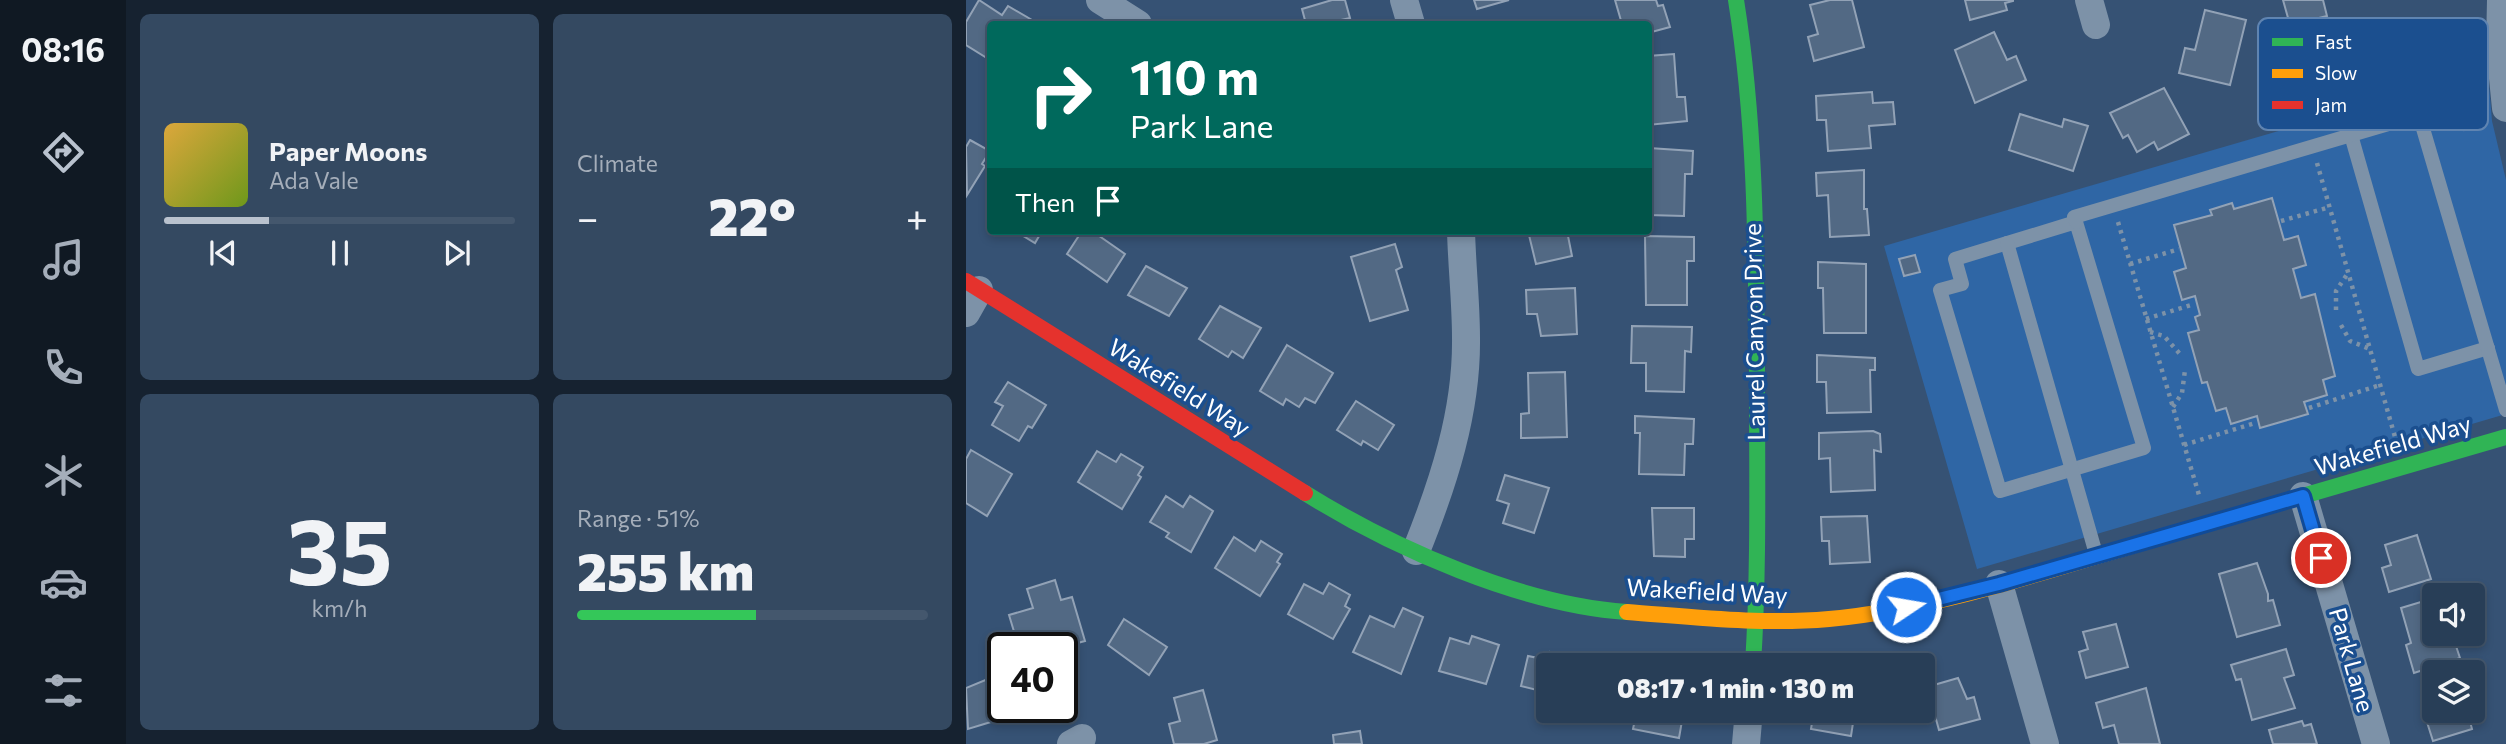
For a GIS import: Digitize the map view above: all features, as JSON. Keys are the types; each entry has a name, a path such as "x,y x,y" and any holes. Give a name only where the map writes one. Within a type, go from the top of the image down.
{"street":[{"path":"1100,0 1133,21"},
{"path":"1404,0 1410,21"},
{"name":"Laurel Canyon Drive","path":"1736,0 1750,83 1756,275 1757,621 1754,653"},
{"path":"2495,116 2501,0"},
{"path":"1416,551 1443,483 1458,414 1466,340 1461,235"},
{"name":"Wakefield Way","path":"970,295 1332,510 1416,551 1485,580 1599,610 1757,621 1830,619 1866,614 1999,584 2506,438"},
{"name":"Park Lane","path":"2303,496 2376,744"},
{"path":"1999,584 2045,744"},
{"path":"1746,744 1748,723"}],"lane":[{"path":"2076,222 1955,259 1962,284 1940,290 2000,491 2144,448 2076,222 2074,217 2368,130"},
{"path":"2423,130 2506,410"},
{"path":"2351,135 2418,369 2488,348"},
{"path":"2007,243 2096,556"}],"path":[{"path":"2306,167 2318,163 2396,439"},
{"path":"2281,221 2330,207"},
{"path":"2129,219 2117,222 2199,496"},
{"path":"2130,264 2179,249"},
{"path":"2336,310 2336,291 2348,273"},
{"path":"2146,319 2194,304"},
{"path":"2341,325 2350,341 2370,349"},
{"path":"2150,332 2164,337 2180,354"},
{"path":"2173,407 2182,393 2185,370"},
{"path":"2309,408 2380,385"},
{"path":"2184,445 2255,423"}],"shaded area":[{"path":"2488,73 2492,121 2506,180 2506,414 1977,569 1884,246 2282,130 2488,130"}],"building":[{"path":"979,0 1002,15 1008,6 1032,20 987,21 987,58 966,45 966,22"},
{"path":"1332,0 1345,0 1350,18 1341,21 1305,21 1302,9"},
{"path":"1474,0 1509,0 1477,9"},
{"path":"1615,0 1656,0 1658,6 1663,5 1670,27 1652,32 1652,21 1621,21"},
{"path":"1830,0 1852,0 1864,47 1814,61 1808,37 1818,34 1810,5"},
{"path":"1965,0 2013,1 2005,3 2007,10 1970,20"},
{"path":"2283,0 2323,0 2327,16 2288,18"},
{"path":"2205,10 2246,20 2230,85 2179,73 2185,48 2195,50"},
{"path":"1994,32 2007,60 2016,56 2026,80 1975,103 1955,50"},
{"path":"1674,54 1677,97 1685,97 1687,121 1652,125 1652,56"},
{"path":"2164,88 2189,134 2158,150 2154,142 2137,152 2128,135 2123,138 2110,113"},
{"path":"1872,92 1873,103 1893,102 1895,124 1869,126 1871,148 1828,151 1826,120 1817,120 1816,96"},
{"path":"2020,114 2062,127 2064,119 2088,126 2073,171 2009,150"},
{"path":"970,140 987,149 987,156 982,164 985,166 967,195 966,147"},
{"path":"1652,148 1693,151 1692,174 1685,174 1684,216 1652,215"},
{"path":"1864,170 1864,209 1867,209 1869,235 1830,237 1828,195 1817,196 1816,173"},
{"path":"2272,198 2284,240 2298,236 2306,265 2293,269 2301,298 2315,294 2335,376 2323,380 2327,395 2304,402 2308,414 2260,428 2257,416 2231,424 2226,408 2216,411 2207,382 2202,383 2188,333 2199,330 2195,317 2200,315 2195,296 2182,300 2174,272 2186,268 2174,225 2212,215 2210,210 2232,203 2234,209"},
{"path":"1022,235 1040,235 1035,243"},
{"path":"1079,235 1098,235 1125,254 1107,282 1067,254"},
{"path":"1529,235 1568,235 1572,256 1536,264"},
{"path":"1645,236 1694,237 1694,261 1687,261 1687,305 1646,305"},
{"path":"1395,244 1402,267 1396,270 1408,310 1370,321 1351,257"},
{"path":"1915,255 1920,272 1904,276 1899,259"},
{"path":"1818,262 1866,264 1866,333 1824,333 1823,288 1818,288"},
{"path":"1146,266 1187,288 1169,316 1128,295"},
{"path":"1575,288 1577,334 1541,336 1537,314 1527,314 1526,290"},
{"path":"1220,306 1261,328 1243,358 1232,351 1228,357 1199,339"},
{"path":"1632,326 1692,327 1691,352 1685,351 1684,392 1646,391 1646,363 1631,363"},
{"path":"1287,345 1333,373 1315,403 1305,398 1299,407 1286,399 1283,405 1260,391"},
{"path":"1817,355 1875,358 1875,370 1870,370 1871,412 1827,413 1826,382 1817,382"},
{"path":"1565,372 1567,437 1521,438 1521,414 1529,413 1528,373"},
{"path":"1008,382 1046,405 1032,428 1028,426 1019,441 992,425 1003,406 995,402"},
{"path":"1356,401 1394,425 1378,450 1363,441 1361,445 1337,430"},
{"path":"1635,416 1694,419 1693,444 1685,444 1684,475 1639,474 1640,433 1635,433"},
{"path":"1873,431 1880,434 1881,452 1874,450 1875,490 1831,492 1830,458 1819,459 1819,433"},
{"path":"971,450 1012,474 987,516 966,503 966,459"},
{"path":"1097,451 1116,462 1121,454 1143,467 1138,475 1141,477 1122,509 1078,482"},
{"path":"1505,475 1549,488 1534,533 1503,523 1509,504 1497,500"},
{"path":"1166,496 1183,507 1190,496 1213,511 1191,552 1166,537 1169,533 1150,522"},
{"path":"1652,508 1694,508 1694,539 1685,539 1685,557 1654,556"},
{"path":"1867,516 1870,562 1830,564 1829,541 1822,541 1821,517"},
{"path":"2417,535 2431,579 2389,592 2382,568 2391,565 2385,545"},
{"path":"1234,537 1255,551 1261,541 1282,554 1277,562 1280,564 1260,596 1215,568"},
{"path":"2257,563 2268,601 2273,600 2280,625 2237,637 2219,574"},
{"path":"1055,580 1061,600 1072,597 1085,641 1078,643 1078,632 1014,632 1009,615 1033,608 1027,589"},
{"path":"1329,583 1350,595 1345,606 1350,609 1333,639 1288,614 1304,584 1323,594"},
{"path":"2422,602 2422,646 2456,646 2460,658 2422,660 2422,670 2414,673 2406,645 2411,643 2401,608"},
{"path":"1403,608 1423,617 1401,674 1353,652 1370,616 1394,627"},
{"path":"1124,619 1167,647 1149,675 1108,645"},
{"path":"2116,624 2128,667 2086,678 2079,652 2088,649 2083,632"},
{"path":"1472,636 1499,645 1486,684 1439,671 1450,638 1469,644"},
{"path":"2286,649 2294,675 2284,678 2295,708 2252,720 2241,679 2236,680 2231,665"},
{"path":"1528,656 1536,658 1536,690 1521,686"},
{"path":"1958,678 1967,699 1974,697 1980,719 1939,730 1935,716 1935,685"},
{"path":"987,679 988,723 968,729 966,688"},
{"path":"2146,688 2160,744 2119,744 2114,725 2103,728 2096,703"},
{"path":"1203,690 1217,740 1204,744 1174,744 1169,724 1180,721 1174,698"},
{"path":"2302,721 2304,726 2311,724 2317,744 2273,744 2269,730"},
{"path":"1634,723 1682,723 1679,738 1633,729"},
{"path":"1812,723 1853,723 1851,736 1811,729"},
{"path":"2427,723 2470,723 2472,729 2433,741"},
{"path":"1360,731 1362,744 1334,744 1333,735"}],"traffic: fast":[{"path":"1736,0 1748,94 1755,235 1757,521 1754,653"},
{"path":"2165,536 2506,437"},
{"path":"1305,493 1378,534 1460,571 1545,598 1627,612"}],"traffic: slow":[{"path":"1627,612 1779,621 1871,614 1956,597 2165,536"}],"traffic: jam":[{"path":"966,281 1305,493"}],"route":[{"path":"1906,607 1999,584 2303,496 2321,558"}]}
